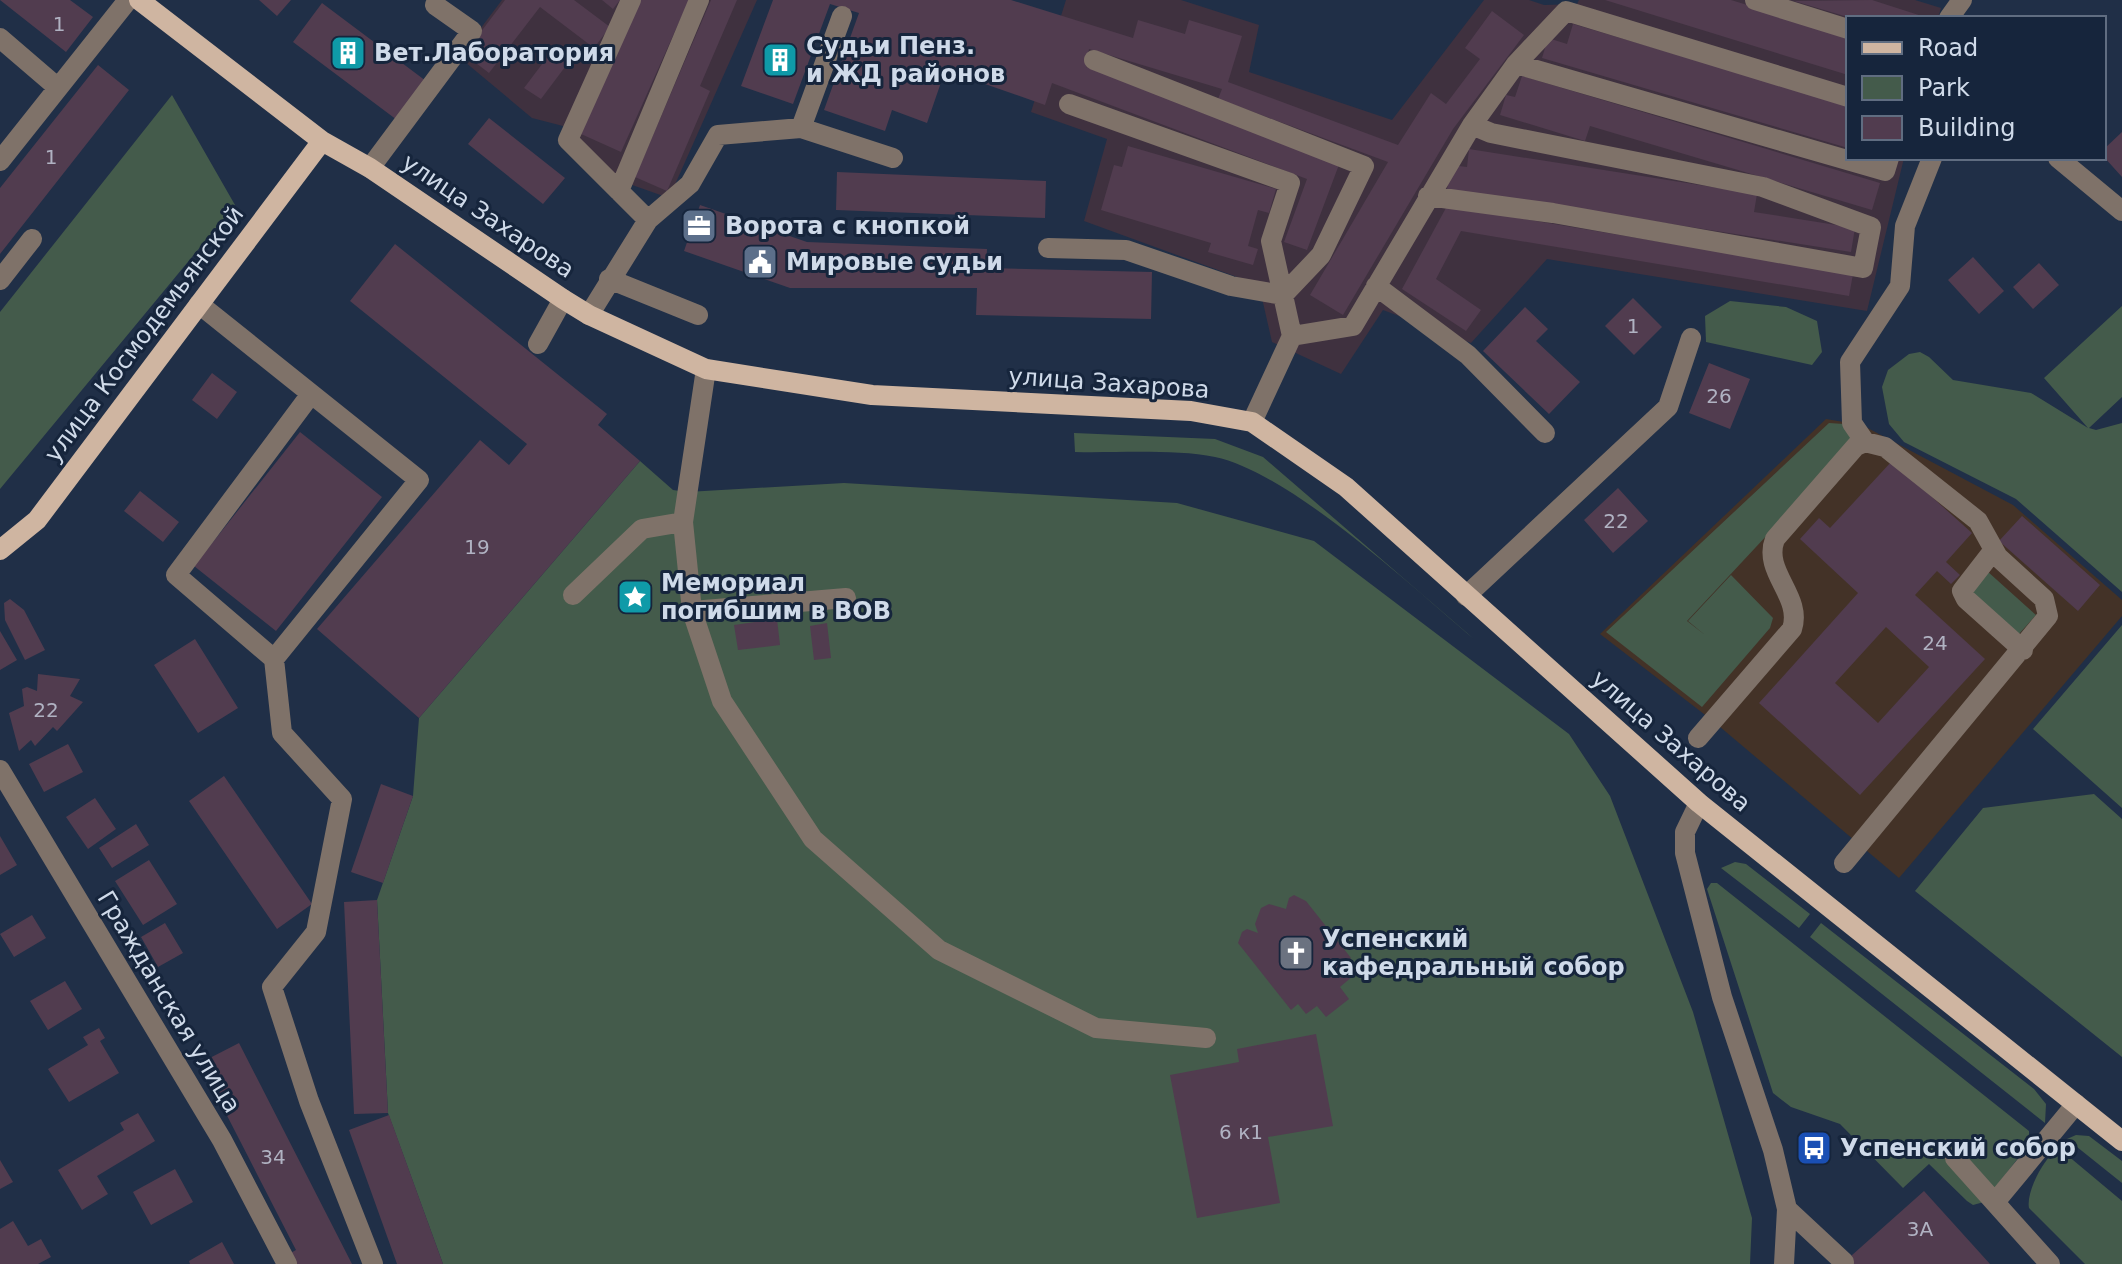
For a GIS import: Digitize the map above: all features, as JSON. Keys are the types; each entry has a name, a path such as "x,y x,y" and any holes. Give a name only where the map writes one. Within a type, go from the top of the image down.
{"main road":[{"name":"улица Захарова","path":"139,0 322,141 370,168 563,299 589,315 706,369 872,395 1191,411 1252,422 1346,487 1699,803 2122,1141"},
{"name":"улица Космодемьянской","path":"0,550 37,520 322,141"}],"street":[{"path":"0,161 128,0"},
{"path":"631,0 568,140 648,220"},
{"path":"619,191 699,0"},
{"path":"1755,0 1846,28"},
{"path":"370,168 472,31 435,5"},
{"path":"1292,336 1353,326 1472,125 1516,64 1566,11 1846,96"},
{"path":"801,128 842,16"},
{"path":"0,38 57,87"},
{"path":"1094,60 1364,166 1321,255 1283,295"},
{"path":"1516,64 1846,160"},
{"path":"1069,104 1290,183 1271,241 1292,336 1252,422"},
{"path":"1428,196 1553,213 1863,268 1871,227 1763,187 1491,133 1472,125"},
{"path":"589,315 648,220 690,184 718,135 801,128 893,158"},
{"path":"1847,160 1885,171 1888,160"},
{"path":"1844,863 2045,624 2048,608 2044,599 1993,551 1978,521 1885,447 1865,442 1852,423 1850,362 1900,286 1905,226 1931,160"},
{"path":"2060,160 2122,211"},
{"path":"0,280 32,239"},
{"path":"1048,248 1126,250 1231,286 1283,295"},
{"path":"609,279 698,315"},
{"path":"1376,286 1468,355 1545,433"},
{"path":"538,344 563,299"},
{"path":"199,304 419,480 274,659"},
{"path":"1466,596 1668,407 1691,338"},
{"path":"706,369 683,522 692,611 722,701 813,839 939,950 1096,1028 1206,1038"},
{"path":"311,394 176,575 274,659 282,733 342,799 316,932 272,987 309,1101 373,1264"},
{"path":"1698,738 1792,629 1795,620 1792,603 1771,556 1775,539 1849,451 1865,442"},
{"path":"573,595 642,529 683,522"},
{"path":"1993,551 1962,591 1966,599 2023,650"},
{"path":"692,611 846,598"},
{"name":"Гражданская улица","path":"0,770 222,1140 287,1264"},
{"path":"1699,803 1685,832 1685,853 1722,997 1773,1150 1787,1209 1784,1264"},
{"path":"1996,1201 2076,1104"},
{"path":"1955,1158 2050,1264"},
{"path":"1787,1209 1844,1262"}],"shaded area":[{"path":"502,0 757,0 669,198 618,180 563,126 532,118 459,57"},
{"path":"1066,0 1181,0 1259,25 1249,72 1392,120 1484,0 1529,0 1544,5 1577,4 1579,0 1915,0 1941,8 1939,16 1846,16 1846,160 1904,160 1867,311 1547,259 1471,343 1383,310 1341,374 1272,342 1259,285 1084,221 1107,139 1031,112"},
{"path":"1826,419 1862,425 2013,505 2122,600 2122,616 1899,878 1713,721 1600,634"}],"green space":[{"path":"172,95 235,205 0,489 0,312"},
{"path":"1730,301 1786,307 1817,321 1822,352 1812,365 1706,342 1705,316"},
{"path":"2122,306 2122,397 2089,428 2096,430 2122,423 2122,592 2016,499 1904,442 1889,424 1882,387 1888,370 1909,354 1920,352 1953,380 2031,393 2088,428 2044,378"},
{"path":"1829,423 1844,424 1855,441 1687,621 1705,635 1688,621 1731,575 1773,618 1770,628 1702,707 1606,632"},
{"path":"1074,433 1215,439 1263,457 1474,639 1350,534 1279,485 1245,467 1215,457 1182,453 1075,452"},
{"path":"640,461 673,490 687,492 844,483 1177,503 1314,541 1569,734 1610,796 1693,1012 1752,1218 1750,1264 443,1264 388,1113 377,900 413,796 419,718"},
{"path":"1987,571 2036,615 2019,634 1969,590"},
{"path":"2122,625 2122,808 2033,729"},
{"path":"2094,794 2122,819 2122,1057 1915,891 1983,808"},
{"path":"1735,862 1746,864 1810,914 1799,928 1721,868"},
{"path":"1711,883 1717,883 2029,1131 2029,1144 1984,1202 1973,1205 1967,1201 1929,1164 1903,1188 1840,1124 1791,1107 1773,1093 1707,889"},
{"path":"1821,923 2034,1089 2046,1104 2045,1123 1810,937"},
{"path":"2076,1135 2089,1136 2122,1161 2122,1183 2067,1139"},
{"path":"2054,1152 2067,1155 2122,1201 2122,1264 2085,1264 2029,1208 2036,1178"}],"building":[{"path":"0,0 70,0 93,17 66,52"},
{"path":"259,0 291,0 277,16"},
{"path":"505,0 574,0 610,27 594,48 540,7 489,73 464,54"},
{"path":"602,0 620,0 613,9"},
{"path":"641,0 689,0 621,152 581,134"},
{"path":"711,0 737,0 700,86 710,91 667,191 635,177"},
{"path":"773,0 1011,0 1133,38 1138,20 1185,34 1189,20 1242,36 1228,82 1398,145 1431,93 1446,104 1480,59 1465,48 1492,11 1524,35 1453,129 1343,315 1310,295 1388,162 1218,99 1222,89 1089,49 1086,67 1340,162 1307,250 1284,242 1307,179 1052,83 1045,105 962,76 964,72 947,65 927,123 892,110 885,131 824,110 859,13 830,4 793,104 741,86"},
{"path":"1605,0 1731,0 1846,35 1846,74"},
{"path":"1872,0 1922,16 1846,17 1794,1"},
{"name":"Вет.Лаборатория","path":"322,3 426,81 397,120 293,42"},
{"path":"1573,24 1846,104 1846,147 1542,58 1548,38 1567,44"},
{"path":"555,47 571,59 541,99 524,88"},
{"path":"98,65 129,90 0,254 0,188"},
{"path":"1522,76 1880,183 1872,210 1590,126 1585,141 1500,115 1506,95 1515,97"},
{"path":"489,118 565,178 543,204 468,144"},
{"path":"2122,132 2122,177 2106,159 2106,147"},
{"path":"1128,146 1276,189 1269,213 1258,210 1248,246 1258,249 1253,265 1208,252 1211,243 1101,210 1114,165 1122,167"},
{"path":"1469,149 1757,194 1754,212 1855,228 1851,252 1447,189 1451,165 1467,167"},
{"path":"837,172 1046,181 1045,218 836,210"},
{"path":"700,205 807,242 987,249 986,268 1152,272 1151,319 976,315 977,288 790,288 684,251"},
{"path":"1447,206 1853,274 1849,296 1461,231 1436,279 1481,310 1466,331 1402,289"},
{"path":"395,244 607,414 598,425 640,461 419,718 317,629 480,440 509,465 527,444 350,301"},
{"path":"1973,257 2004,291 1979,314 1948,280"},
{"path":"2039,263 2059,285 2033,309 2013,287"},
{"path":"1633,298 1662,327 1634,355 1605,326"},
{"path":"1525,307 1548,329 1536,341 1580,382 1549,414 1483,351"},
{"path":"1709,363 1750,379 1730,429 1689,413"},
{"path":"212,373 237,392 217,419 192,400"},
{"path":"300,432 382,497 276,631 194,566"},
{"path":"1892,461 1972,533 1946,562 1960,575 1951,584 1937,571 1915,595 1985,659 1860,795 1759,703 1858,593 1800,539 1819,518 1830,528","holes":["1886,627 1929,667 1878,723 1835,683"]},
{"path":"1618,488 1648,521 1613,553 1584,520"},
{"path":"140,491 179,522 163,542 124,511"},
{"path":"2022,516 2100,585 2078,611 1999,541"},
{"path":"10,599 24,610 45,650 25,660 5,620 4,603"},
{"path":"777,619 780,645 738,650 734,625"},
{"path":"827,623 831,658 814,660 810,626"},
{"path":"0,631 17,660 0,670"},
{"path":"195,639 238,708 198,733 154,665"},
{"path":"38,674 80,679 70,696 83,702 57,731 53,727 35,746 31,740 19,751 9,713 24,706 22,689 27,687 37,691"},
{"path":"68,744 83,772 44,792 29,764"},
{"path":"224,776 312,904 277,929 189,801"},
{"path":"381,784 413,796 383,883 351,872"},
{"path":"95,798 116,829 88,849 66,817"},
{"path":"136,824 149,845 112,868 99,848"},
{"path":"0,836 17,865 0,875"},
{"path":"149,860 177,904 143,925 115,881"},
{"name":"Успенский кафедральный собор","path":"1294,895 1306,901 1351,958 1343,964 1353,976 1340,987 1349,999 1326,1017 1317,1006 1306,1014 1298,1004 1291,1010 1238,943 1242,932 1247,929 1258,933 1255,924 1261,908 1269,904 1286,909 1289,898"},
{"path":"377,900 388,1113 354,1114 344,902"},
{"path":"32,915 46,938 14,957 0,934"},
{"path":"165,923 183,953 158,967 141,937"},
{"path":"65,981 82,1009 48,1030 30,1001"},
{"path":"99,1028 105,1038 100,1041 119,1073 69,1102 48,1069 88,1045 83,1037"},
{"path":"1316,1034 1333,1126 1268,1137 1280,1203 1197,1218 1170,1075 1239,1062 1237,1049"},
{"path":"239,1043 352,1264 286,1264 285,1256 296,1250 200,1063"},
{"path":"138,1113 155,1141 97,1176 108,1194 82,1210 58,1170 124,1130 120,1123"},
{"path":"389,1115 443,1264 397,1264 349,1130"},
{"path":"0,1160 13,1182 0,1189"},
{"path":"175,1169 193,1202 151,1225 133,1192"},
{"path":"1924,1191 1990,1264 1842,1264"},
{"path":"13,1221 28,1246 41,1239 51,1257 38,1264 0,1264 0,1229"},
{"path":"222,1242 234,1264 190,1264 189,1261"}],"place":[{"name":"Вет.Лаборатория","path":"348,53"},
{"name":"Судьи Пенз. и ЖД районов","path":"780,60"},
{"name":"Ворота с кнопкой","path":"699,226"},
{"name":"Мировые судьи","path":"760,262"},
{"name":"Мемориал погибшим в ВОВ","path":"635,597"},
{"name":"Успенский кафедральный собор","path":"1296,953"},
{"name":"Успенский собор","path":"1814,1148"}]}
